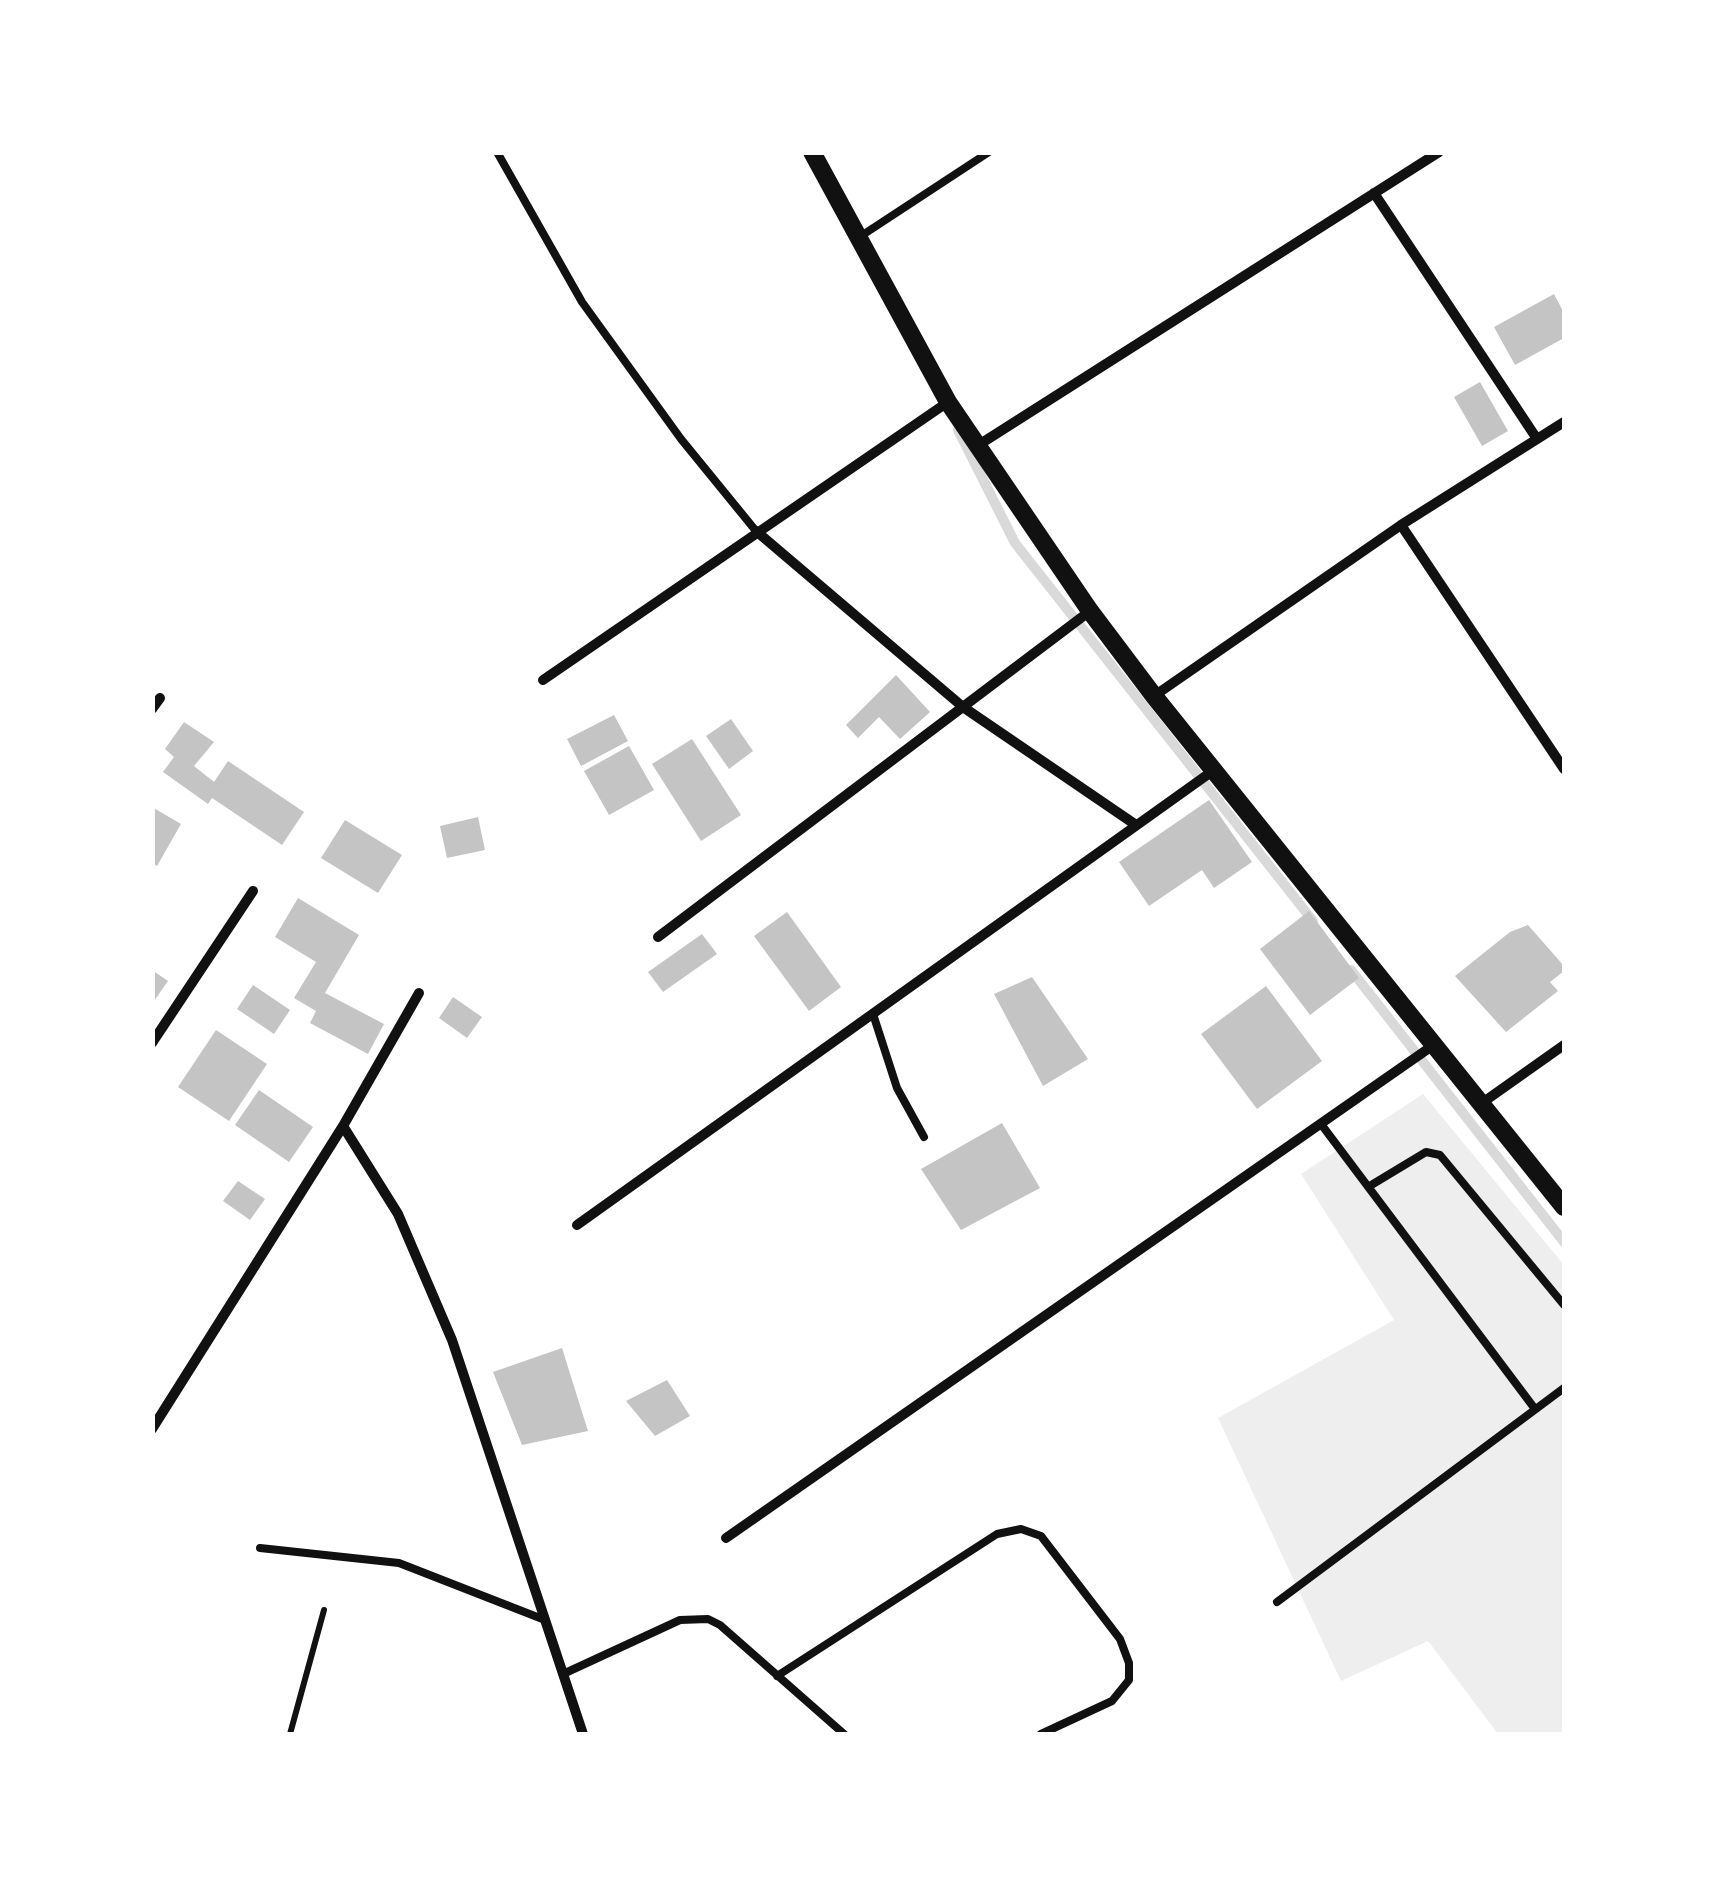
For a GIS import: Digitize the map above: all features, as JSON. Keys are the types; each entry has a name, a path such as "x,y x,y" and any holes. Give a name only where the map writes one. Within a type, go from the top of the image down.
{"street":[{"path":"812,152 948,402 1090,611 1564,1208"},
{"path":"976,447 1439,152"},
{"path":"1374,193 1537,439"},
{"path":"543,680 948,402"},
{"path":"1154,696 1401,526 1564,422"},
{"path":"1401,526 1564,768"},
{"path":"756,531 963,707 1136,826"},
{"path":"658,937 1090,611"},
{"path":"152,709 160,698"},
{"path":"577,1224 1214,770"},
{"path":"152,1043 253,891"},
{"path":"152,1429 343,1126 419,993"},
{"path":"726,1538 1436,1044"},
{"path":"1482,1103 1564,1045"},
{"path":"343,1126 398,1214 452,1340 583,1734"}],"lane":[{"path":"497,152 593,318 669,424 756,531"},
{"path":"858,238 990,152"},
{"path":"873,1014 897,1088 924,1138"},
{"path":"1321,1124 1535,1410"},
{"path":"1368,1186 1426,1152 1440,1155 1564,1306"},
{"path":"1277,1602 1564,1388"},
{"path":"777,1676 997,1534 1021,1528 1040,1536 1120,1639 1129,1662 1129,1680 1112,1700 1041,1734"},
{"path":"260,1548 399,1563 545,1620"},
{"path":"563,1674 680,1620 695,1618 720,1625 844,1734"}],"path":[{"path":"290,1734 324,1610"}],"shaded area":[{"path":"1423,1094 1564,1265 1564,1734 1498,1734 1428,1641 1341,1681 1218,1418 1394,1320 1301,1174"}],"building":[{"path":"1554,294 1564,313 1564,338 1515,365 1494,327"},
{"path":"1480,382 1508,431 1482,446 1454,397"},
{"path":"896,675 930,712 900,739 879,717 858,738 846,725"},
{"path":"614,715 628,741 581,766 567,739"},
{"path":"731,719 753,751 729,769 706,736"},
{"path":"184,722 214,742 194,766 214,782 228,761 304,812 282,845 212,798 208,804 163,772 174,757 165,749"},
{"path":"692,739 741,815 701,841 652,764"},
{"path":"629,746 654,790 609,815 584,771"},
{"path":"1209,800 1252,862 1214,888 1202,870 1149,906 1119,862"},
{"path":"152,807 181,824 157,866 152,863"},
{"path":"478,817 485,850 447,858 440,826"},
{"path":"345,820 402,855 378,893 321,858"},
{"path":"298,898 359,935 325,993 384,1024 368,1054 310,1023 316,1011 294,998 316,962 275,937"},
{"path":"1309,911 1359,978 1310,1015 1260,949"},
{"path":"787,912 841,987 809,1011 754,936"},
{"path":"1528,925 1564,966 1564,971 1550,982 1558,991 1506,1032 1455,976 1510,932"},
{"path":"702,934 717,954 663,992 648,972"},
{"path":"152,970 168,981 152,1004"},
{"path":"1032,977 1088,1059 1043,1086 994,994"},
{"path":"253,985 290,1010 274,1034 237,1009"},
{"path":"1266,986 1322,1061 1257,1109 1201,1034"},
{"path":"453,997 482,1017 467,1038 439,1018"},
{"path":"216,1030 267,1064 229,1121 178,1087"},
{"path":"259,1090 313,1127 289,1162 235,1125"},
{"path":"1002,1123 1040,1188 961,1230 921,1169"},
{"path":"238,1181 265,1199 250,1220 223,1201"},
{"path":"562,1348 588,1431 522,1445 493,1372"},
{"path":"667,1380 690,1416 655,1436 626,1401"}],"waterway":[{"path":"958,430 1015,543 1313,921"},
{"path":"1351,970 1564,1242"}]}
